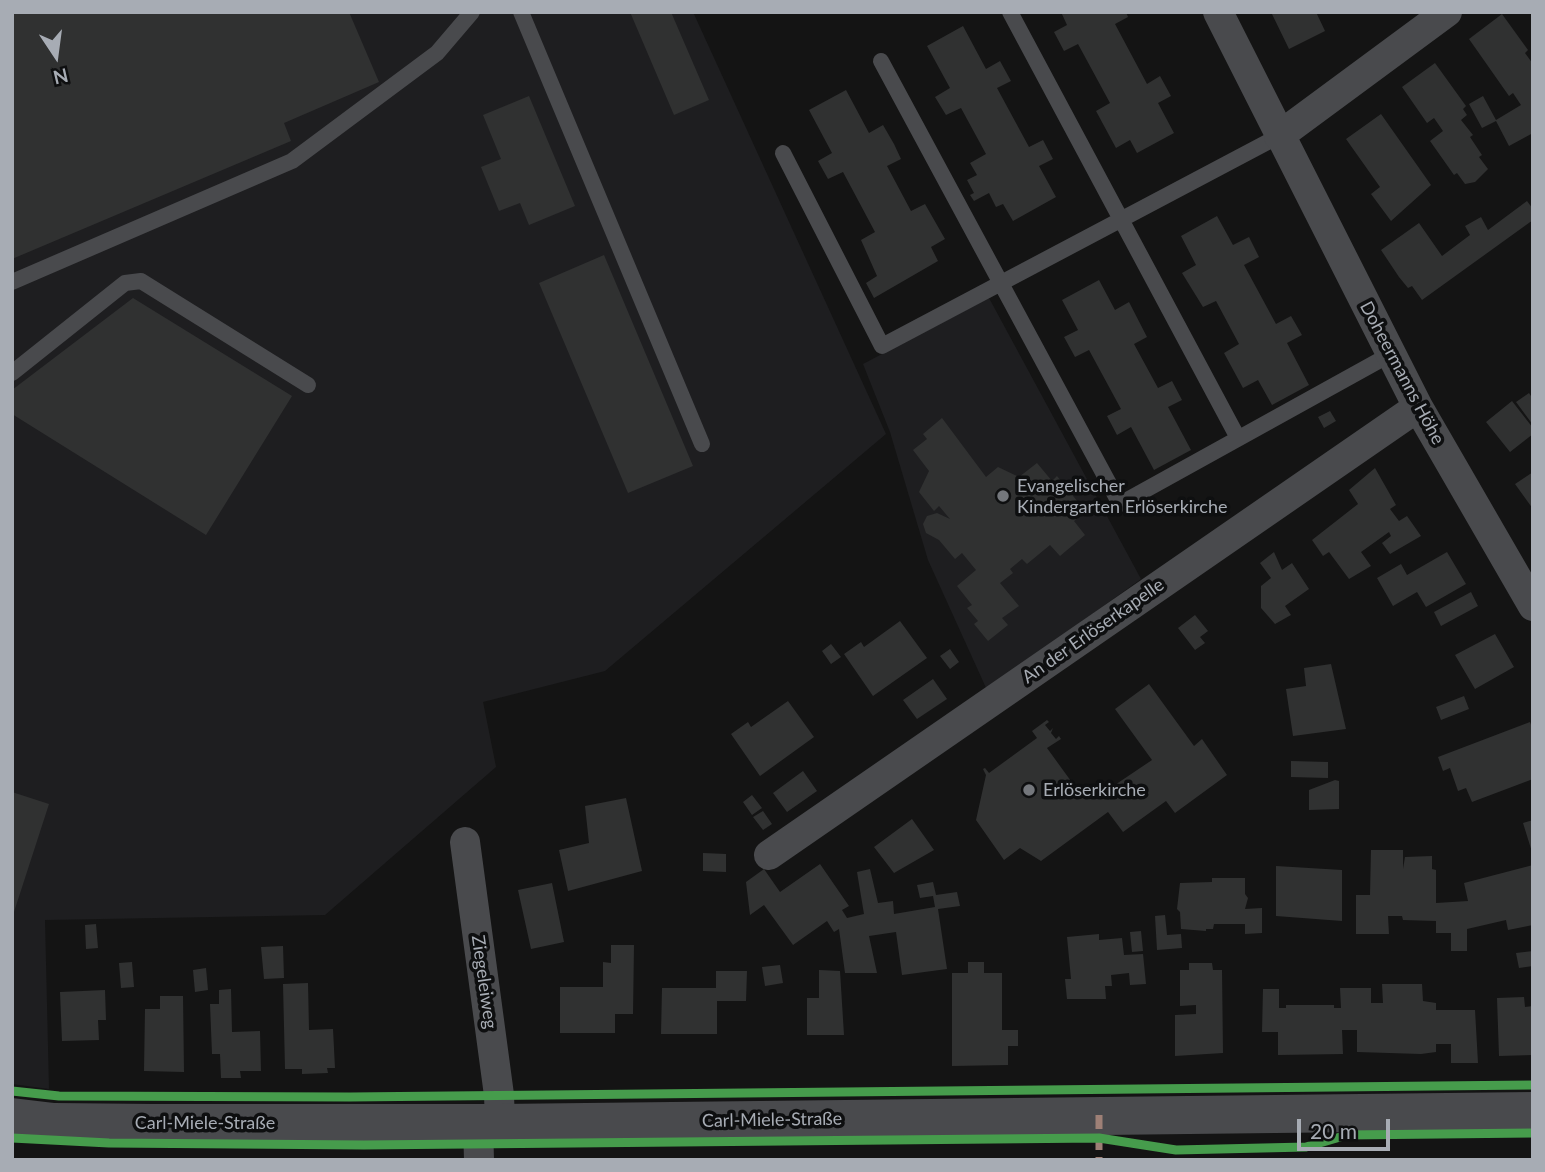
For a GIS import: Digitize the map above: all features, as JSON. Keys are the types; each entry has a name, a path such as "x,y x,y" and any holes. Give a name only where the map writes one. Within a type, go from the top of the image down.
{"street":[{"name":"Doheermanns Höhe","path":"1218,12 1418,407 1530,592"},
{"path":"1279,136 1447,12"},
{"name":"An der Erlöserkapelle","path":"769,855 1418,407"},
{"name":"Ziegeleiweg","path":"465,842 499,1095 485,1135"},
{"name":"Carl-Miele-Straße","path":"12,1117 54,1122 485,1135 1533,1111"}],"lane":[{"path":"12,282 292,161 437,53 472,12"},
{"path":"521,12 702,444"},
{"path":"1010,12 1238,438"},
{"path":"881,61 1120,504 1391,354"},
{"path":"783,153 882,346 1279,136"},
{"path":"12,373 125,283 141,281 308,385"}],"shaded area":[{"path":"12,12 693,12 886,434 605,671 483,702 496,767 325,915 45,920 49,1089 12,1084"},
{"name":"Evangelischer Kindergarten Erlöserkirche","path":"989,298 1141,579 987,690 928,560 890,432 863,364"}],"building":[{"path":"12,12 349,12 379,82 284,123 291,141 12,259"},
{"path":"630,12 671,12 709,100 674,115"},
{"path":"1061,12 1126,12 1128,17 1115,24 1147,84 1160,76 1171,96 1158,103 1174,133 1137,153 1130,140 1116,148 1096,111 1110,103 1078,44 1064,51 1054,32 1067,25"},
{"path":"1271,12 1316,12 1325,31 1289,49"},
{"path":"1502,14 1528,50 1525,53 1533,64 1533,133 1509,146 1496,121 1482,128 1469,104 1483,96 1496,120 1521,105 1513,93 1509,96 1469,39"},
{"path":"963,26 986,69 1000,61 1011,81 997,88 1029,147 1043,140 1053,159 1039,166 1056,197 1013,221 1003,204 996,207 989,193 974,201 970,195 974,193 967,180 977,175 970,163 986,154 961,108 946,115 935,97 950,88 927,46"},
{"path":"1435,63 1466,106 1463,109 1467,115 1461,120 1473,135 1470,137 1488,169 1475,182 1465,184 1457,173 1454,175 1430,141 1443,131 1434,118 1427,123 1402,87"},
{"path":"846,90 869,133 883,125 894,144 901,159 887,166 911,211 925,204 945,239 931,247 938,261 874,298 866,283 877,276 861,240 875,232 843,172 828,179 818,161 832,153 809,110"},
{"path":"529,96 575,206 529,225 520,203 499,211 481,167 501,159 483,115"},
{"path":"1381,114 1431,185 1391,221 1371,194 1380,187 1346,139"},
{"path":"1527,201 1533,209 1533,220 1422,300 1412,286 1408,288 1381,250 1419,223 1442,256 1470,235 1465,226 1481,217 1488,230"},
{"path":"1217,216 1233,245 1249,237 1259,257 1244,265 1276,324 1291,316 1302,335 1287,343 1309,385 1272,405 1258,380 1243,388 1224,353 1239,344 1216,301 1203,307 1182,273 1196,265 1181,236"},
{"path":"604,255 693,466 628,493 539,283"},
{"path":"1099,280 1115,310 1129,302 1147,337 1134,344 1158,388 1172,381 1182,400 1168,407 1191,450 1154,470 1131,427 1117,435 1107,416 1121,409 1089,350 1075,357 1064,337 1078,330 1062,300"},
{"path":"133,298 292,396 206,535 12,414 12,390"},
{"path":"1529,393 1533,399 1533,425 1516,402"},
{"path":"1512,401 1533,428 1533,434 1510,452 1486,422"},
{"path":"1330,411 1336,421 1324,428 1318,417"},
{"path":"942,418 986,477 998,467 1019,477 1037,463 1052,481 1057,476 1086,512 1074,521 1085,535 1060,556 1050,545 1027,564 1022,559 1010,569 1013,573 1000,583 1019,606 1002,618 1008,625 988,641 974,624 978,621 967,608 972,605 957,586 976,570 962,553 955,559 939,540 926,533 923,524 927,516 937,513 950,519 939,506 934,511 919,492 929,471 913,450 927,439 923,434"},
{"path":"1375,468 1396,505 1390,509 1399,521 1407,516 1421,536 1390,554 1382,543 1391,536 1389,532 1361,552 1371,566 1349,579 1329,552 1323,556 1312,540 1358,504 1349,490"},
{"path":"1533,472 1533,509 1515,484"},
{"path":"1274,552 1282,570 1292,563 1309,589 1285,606 1291,615 1275,624 1261,608 1261,586 1271,578 1260,563"},
{"path":"1447,552 1466,584 1426,607 1417,592 1393,606 1377,578 1401,564 1407,575"},
{"path":"1471,592 1478,606 1441,626 1434,612"},
{"path":"1195,615 1208,631 1200,637 1205,643 1195,650 1178,628"},
{"path":"900,621 927,658 873,696 844,654 861,642 864,647"},
{"path":"1495,634 1514,667 1475,689 1455,655"},
{"path":"831,644 841,657 831,664 822,651"},
{"path":"950,649 959,662 950,669 940,656"},
{"path":"1331,664 1346,729 1293,736 1286,689 1306,686 1304,668"},
{"path":"933,679 947,699 917,719 903,700"},
{"path":"1149,684 1194,746 1202,739 1227,775 1175,813 1166,801 1123,832 1108,812 1041,861 1020,848 1004,860 976,820 986,775 983,769 989,773 1037,738 1032,731 1047,720 1049,722 1045,725 1050,731 1053,728 1051,733 1056,739 1059,736 1061,739 1047,748 1076,788 1075,792 1097,797 1152,760 1115,709"},
{"path":"1464,696 1469,709 1441,720 1436,707"},
{"path":"788,701 814,737 760,776 731,734 748,722 751,727"},
{"path":"1530,722 1533,730 1533,779 1472,802 1466,788 1458,791 1450,768 1443,771 1438,757"},
{"path":"1291,761 1328,762 1328,778 1291,777"},
{"path":"803,771 817,791 787,812 773,793"},
{"path":"1335,780 1339,781 1339,809 1309,810 1309,790"},
{"path":"12,792 49,804 13,915 12,915"},
{"path":"752,795 762,808 752,815 743,802"},
{"path":"626,798 642,871 568,891 559,850 589,843 585,806"},
{"path":"763,811 772,824 763,830 753,817"},
{"path":"912,819 934,850 894,873 874,847"},
{"path":"1533,820 1533,852 1532,852 1523,823"},
{"path":"1371,850 1403,850 1403,869 1405,857 1432,856 1432,869 1436,870 1436,903 1468,901 1464,883 1533,865 1533,925 1508,930 1506,920 1467,929 1467,951 1451,951 1451,933 1436,933 1436,921 1403,920 1402,916 1388,916 1389,934 1356,934 1356,895 1370,895"},
{"path":"703,853 726,854 726,872 703,871"},
{"path":"820,864 849,906 842,910 847,918 864,914 857,872 870,869 878,903 893,901 894,914 935,907 933,896 920,898 917,885 933,882 936,895 957,892 960,906 938,909 947,969 902,975 896,932 869,936 877,973 845,973 839,929 834,932 827,921 793,945 764,905 750,915 746,882 764,869 780,892"},
{"path":"1276,866 1342,870 1342,921 1276,916"},
{"path":"1212,878 1245,878 1245,894 1248,898 1245,909 1262,908 1262,933 1245,934 1245,924 1214,924 1213,929 1206,931 1181,929 1180,912 1177,909 1180,883 1212,882"},
{"path":"552,883 564,942 531,949 518,890"},
{"path":"1165,915 1167,935 1181,934 1182,948 1157,950 1155,916"},
{"path":"96,924 98,948 86,949 85,925"},
{"path":"1141,931 1143,951 1132,952 1130,932"},
{"path":"1099,934 1099,940 1122,938 1124,955 1143,954 1146,984 1130,985 1129,973 1111,975 1112,986 1105,986 1106,999 1067,999 1065,979 1071,979 1067,937"},
{"path":"611,945 634,945 633,1014 615,1014 615,1033 560,1033 560,987 603,987 603,962 611,963"},
{"path":"283,946 284,978 264,979 261,947"},
{"path":"1533,951 1533,966 1519,968 1516,953"},
{"path":"132,962 134,987 121,988 119,963"},
{"path":"968,962 984,962 984,973 1002,973 1002,1030 1018,1030 1018,1046 1008,1046 1008,1065 952,1066 952,973 968,973"},
{"path":"1189,963 1212,963 1213,970 1222,970 1223,1053 1175,1056 1175,1015 1196,1014 1196,1005 1180,1006 1180,970 1189,970"},
{"path":"780,965 783,983 765,986 762,967"},
{"path":"206,968 208,990 195,992 193,970"},
{"path":"819,970 840,971 844,1035 807,1035 807,998 819,998"},
{"path":"716,971 747,971 746,1001 717,1001 717,1034 661,1034 662,988 716,988"},
{"path":"308,983 309,1030 333,1029 335,1068 327,1068 328,1073 302,1074 302,1069 285,1069 283,984"},
{"path":"1382,984 1422,984 1423,1001 1436,1003 1436,1010 1475,1010 1478,1063 1451,1063 1451,1044 1436,1044 1436,1052 1421,1054 1357,1052 1357,1030 1342,1030 1343,1054 1278,1055 1278,1032 1262,1032 1263,989 1279,989 1279,1008 1286,1008 1286,1005 1334,1005 1334,1008 1341,1008 1340,988 1371,988 1371,1003 1383,1003"},
{"path":"231,989 232,1032 260,1031 261,1071 240,1071 241,1078 221,1078 220,1054 212,1054 210,1004 219,1004 219,990"},
{"path":"105,990 106,1020 98,1020 99,1040 62,1041 60,992"},
{"path":"160,996 183,996 184,1072 144,1071 145,1009 160,1009"},
{"path":"1524,997 1525,1007 1533,1006 1533,1055 1499,1056 1497,998"}],"marked path":[{"path":"1099,1115 1099,1160"}],"cycle path":[{"path":"12,1091 59,1096 350,1097 1533,1085"},
{"path":"12,1138 109,1143 364,1145 1099,1138 1176,1150 1306,1147 1347,1135 1533,1133"}],"place":[{"name":"Evangelischer Kindergarten Erlöserkirche","path":"1003,496"},
{"name":"Erlöserkirche","path":"1029,790"}]}
